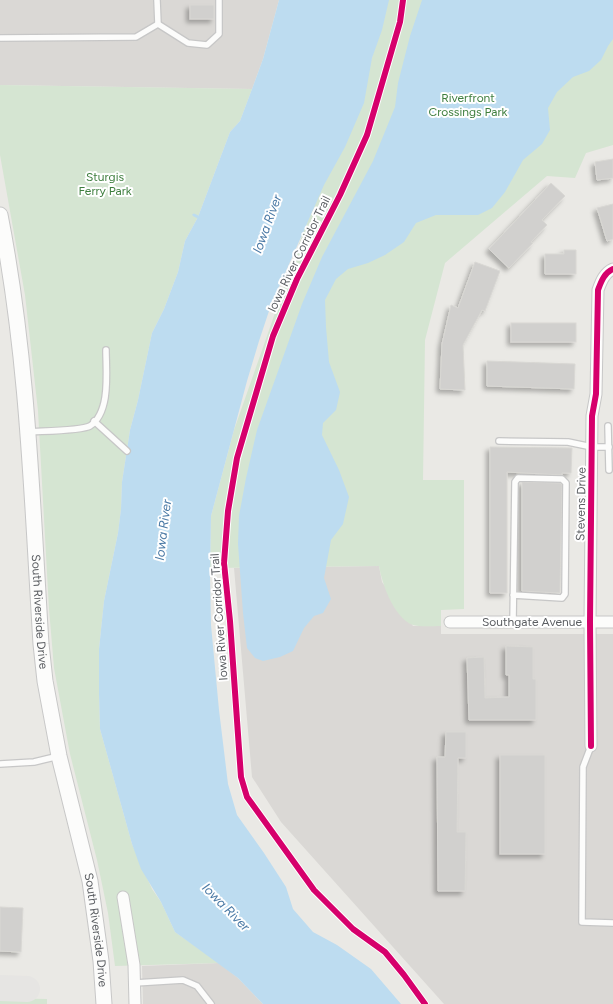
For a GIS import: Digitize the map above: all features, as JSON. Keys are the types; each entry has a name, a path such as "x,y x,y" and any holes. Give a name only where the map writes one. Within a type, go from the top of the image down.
{"main road":[{"name":"South Riverside Drive","path":"0,215 6,245 22,360 41,644 45,681 59,756 90,881 101,961 104,1004"}],"street":[{"name":"Stevens Drive","path":"591,746 590,622 592,416 596,394 598,290 602,280 613,268"},
{"name":"Southgate Avenue","path":"450,622 613,622"},
{"path":"122,897 134,965 135,1004"}],"lane":[{"path":"157,0 158,24"},
{"path":"158,24 188,43 207,45 219,34 219,0"},
{"path":"0,38 136,38 158,24"},
{"path":"28,432 73,429 89,426 94,421 100,414 105,402 106,350"},
{"path":"94,421 127,451"},
{"path":"608,426 609,470"},
{"path":"500,441 568,442 592,447 609,447"},
{"path":"513,595 562,598 565,594 566,483 562,479 518,478 515,482 513,595 513,622"},
{"path":"591,746 582,767 582,922 613,923"},
{"path":"0,764 34,762 59,756"},
{"path":"135,983 183,980 197,986 211,1004"}],"shaded area":[{"path":"0,0 279,0 263,59 252,89 0,85"},
{"path":"379,566 382,582 413,626 441,626 441,634 613,634 613,1004 444,1004 281,822 252,777 234,568"},
{"path":"219,963 238,978 263,1004 143,1004 142,966"}],"green space":[{"name":"Riverfront Crossings Park","path":"383,0 613,0 613,145 586,153 575,178 547,176 445,263 425,340 423,480 464,480 464,609 441,610 441,626 413,625 406,621 390,600 379,566 210,568 211,516 234,430 303,233 372,58"},
{"name":"Sturgis Ferry Park","path":"0,85 252,89 240,121 230,132 198,217 185,241 178,272 164,309 152,333 130,430 122,482 118,533 104,601 99,649 100,729 132,844 152,889 161,902 175,932 219,963 115,966 108,913 97,860 70,754 54,668 49,609 38,411 25,295 0,155"},
{"path":"0,998 47,999 47,1004 0,1004"}],"water":[{"name":"Iowa River","path":"279,0 389,0 382,30 372,58 364,103 345,147 324,185 271,305 247,381 211,516 211,625 219,710 228,784 237,815 286,887 293,909 313,932 337,945 371,969 401,1004 263,1004 238,978 175,932 161,902 141,869 132,844 100,729 99,649 104,601 118,533 122,482 130,430 152,333 164,309 178,272 185,241 198,217 230,132 240,121 263,59"},
{"path":"422,0 613,0 613,39 601,60 589,71 573,77 557,92 548,108 550,130 542,144 523,160 505,192 492,208 478,215 436,215 416,223 404,242 385,255 368,263 348,269 336,279 325,300 329,362 340,392 336,410 323,423 322,435 339,470 349,497 343,524 331,540 324,578 331,599 323,613 314,616 304,628 293,651 280,657 263,661 255,658 247,648 238,544 239,516 257,430 302,304 322,257 373,161 395,107 398,83 410,36"}],"building":[{"path":"190,5 214,5 214,19 190,19"},
{"path":"613,159 613,178 597,180 595,162"},
{"path":"551,183 565,196 542,220 547,225 531,242 533,243 509,268 489,249"},
{"path":"613,204 613,239 607,241 597,208"},
{"path":"564,250 576,250 576,274 545,274 545,254 564,254"},
{"path":"475,262 500,271 485,311 482,310 463,345 465,390 440,389 442,344 451,305 458,308"},
{"path":"511,323 576,323 576,342 511,342"},
{"path":"487,361 575,364 574,389 487,386"},
{"path":"490,447 572,448 571,473 562,473 562,475 507,472 507,593 490,593"},
{"path":"522,482 560,483 562,485 560,593 522,591"},
{"path":"506,646 533,647 533,679 536,679 536,720 469,720 467,658 484,657 485,698 509,697 509,675 506,675"},
{"path":"446,732 466,732 466,758 458,758 457,832 466,832 465,891 438,891 437,757 445,757"},
{"path":"500,755 545,755 545,854 500,854"},
{"path":"0,907 23,908 21,952 0,951"}],"waterway":[{"path":"194,215 198,217"}],"taxiway":[{"path":"0,988 27,989"}],"cycle path":[{"name":"Iowa River Corridor Trail","path":"403,0 400,22 367,135 340,195 297,279 273,336 237,458 228,511 224,563 230,621 241,777 247,797 314,890 353,929 385,952 425,1004"},
{"path":"591,746 590,622 592,416 596,394 598,290 605,275 613,269"}]}
